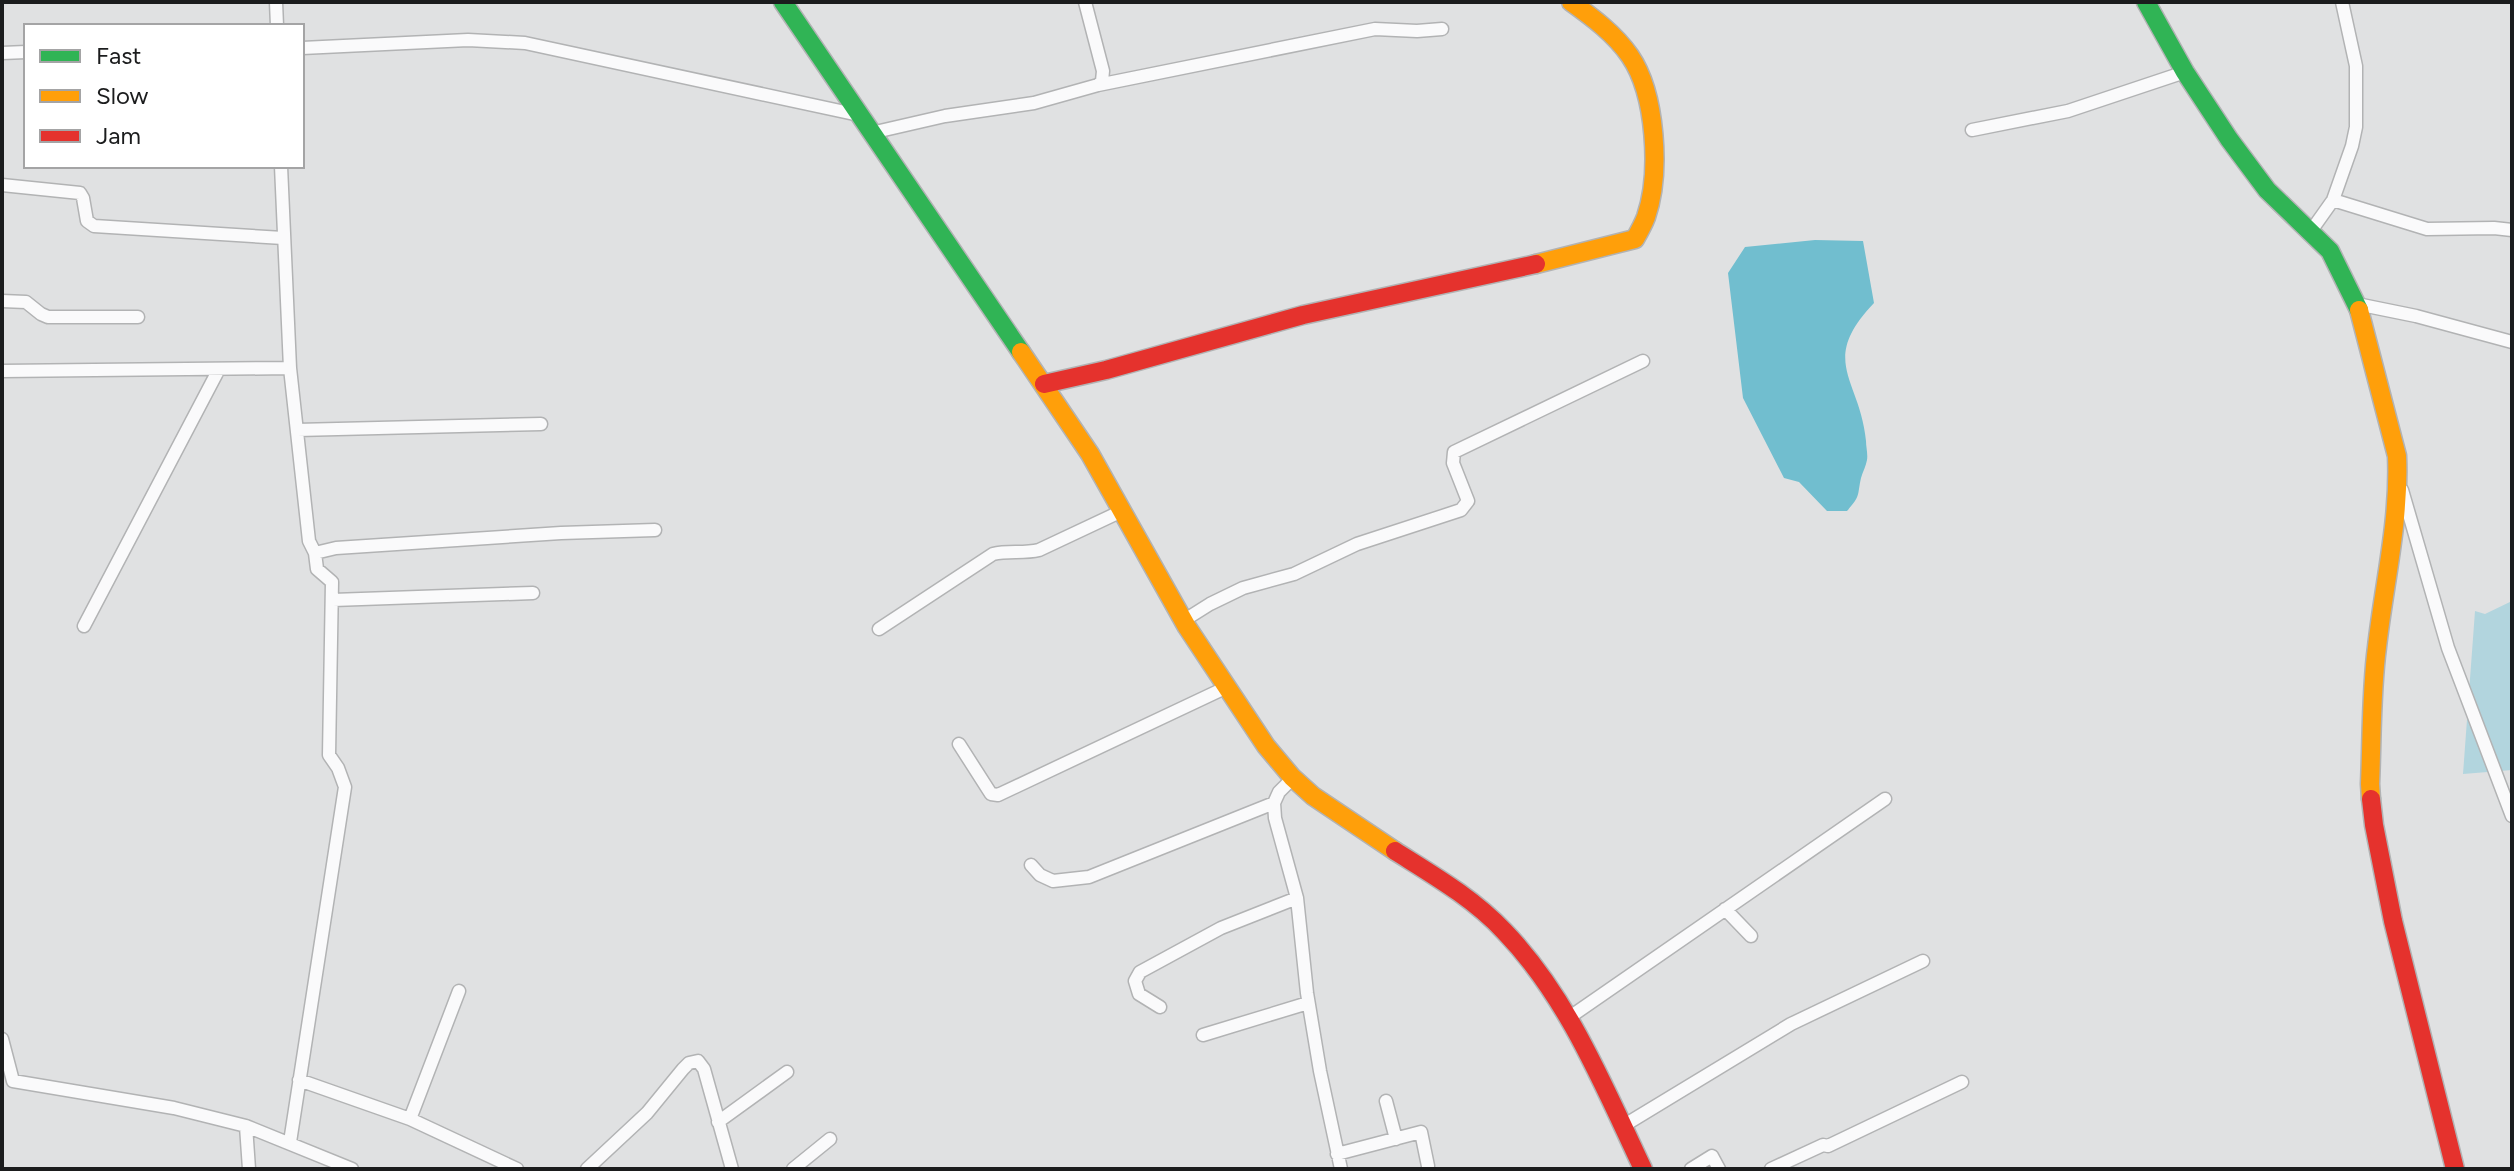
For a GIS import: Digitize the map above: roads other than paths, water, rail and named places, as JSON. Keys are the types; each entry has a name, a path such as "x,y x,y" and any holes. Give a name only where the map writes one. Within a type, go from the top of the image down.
{"street":[{"path":"276,2 277,24"},
{"path":"783,2 1044,384 1124,510 1183,621 1263,744 1293,778 1341,816 1475,904 1501,926 1528,957 1554,995 1643,1169"},
{"path":"1085,2 1103,71 1102,81 1098,85"},
{"path":"1044,384 1106,370 1303,315 1552,261 1635,239 1646,218 1651,185 1653,128 1647,91 1631,57 1587,13 1571,2"},
{"path":"2146,2 2185,72 2229,139 2267,190 2330,251 2357,304 2394,442 2397,505 2376,651 2370,784 2374,825 2393,921 2455,1169"},
{"path":"2311,231 2333,200 2352,146 2357,117 2356,66 2342,2"},
{"path":"871,133 945,116 1034,103 1098,85 1375,29 1442,29"},
{"path":"304,48 468,40 525,43 859,115"},
{"path":"2,53 24,52"},
{"path":"1972,130 2068,111 2185,72"},
{"path":"281,168 290,368 309,541 315,553 317,569 332,582 329,755 345,787 290,1142"},
{"path":"2,185 80,193 87,221 94,226 283,238"},
{"path":"2333,200 2427,229 2512,230"},
{"path":"2,301 26,302 48,317 138,317"},
{"path":"2357,304 2512,342"},
{"path":"1183,621 1243,588 1294,574 1357,544 1461,510 1468,501 1453,463 1454,452 1643,361"},
{"path":"2,371 290,368"},
{"path":"84,626 219,369"},
{"path":"297,430 541,424"},
{"path":"2398,479 2448,648 2512,816"},
{"path":"879,629 993,554 1039,550 1124,510"},
{"path":"315,553 336,548 655,530"},
{"path":"333,600 533,593"},
{"path":"959,744 991,794 998,795 1227,687"},
{"path":"1293,778 1279,792 1274,803 1275,818 1297,898 1308,1003 1340,1169"},
{"path":"1567,1019 1885,799"},
{"path":"1031,865 1040,875 1053,881 1089,877 1274,803"},
{"path":"1160,1007 1139,994 1135,981 1140,972 1221,928 1297,898"},
{"path":"1725,909 1751,936"},
{"path":"1623,1126 1791,1024 1923,961"},
{"path":"410,1119 459,991"},
{"path":"1203,1035 1308,1003"},
{"path":"2,1039 8,1081 136,1101 246,1126 352,1169"},
{"path":"587,1169 647,1113 683,1069 694,1061 698,1061 704,1069 732,1169"},
{"path":"718,1122 787,1072"},
{"path":"299,1080 410,1119 517,1169"},
{"path":"1771,1169 1823,1145 1828,1146 1962,1082"},
{"path":"1386,1101 1396,1139"},
{"path":"246,1126 249,1169"},
{"path":"1337,1154 1421,1132 1428,1166"},
{"path":"793,1169 830,1139"},
{"path":"1691,1169 1712,1156 1719,1169"}],"water":[{"path":"1815,240 1863,241 1874,303 1857,323 1845,356 1862,419 1867,455 1858,495 1847,511 1827,511 1799,482 1784,478 1743,398 1728,273 1745,247"}]}
